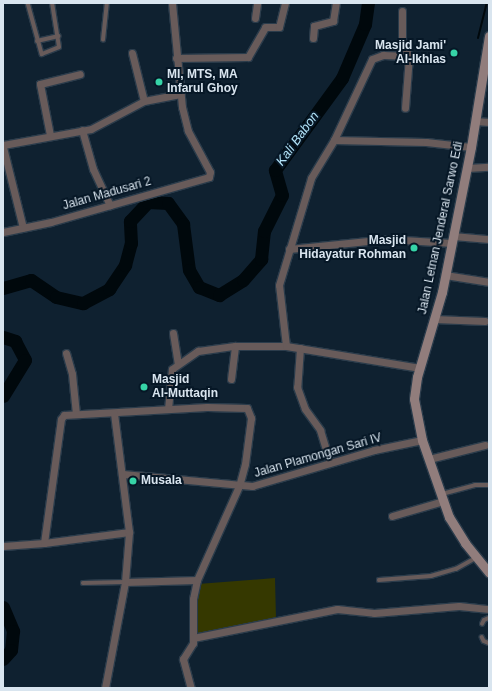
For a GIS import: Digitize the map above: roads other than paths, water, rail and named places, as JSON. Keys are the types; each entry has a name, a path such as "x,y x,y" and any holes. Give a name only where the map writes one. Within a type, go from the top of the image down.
{"main road":[{"name":"Jalan Letnan Jenderal Sarwo Edi","path":"489,36 471,147 453,240 434,319 420,368 414,399 422,440 442,498 456,530 489,573"}],"street":[{"path":"23,228 3,146 104,124 144,101 180,94 172,3"},
{"path":"255,18 258,3"},
{"path":"176,58 248,57 265,27 279,27 285,3"},
{"path":"313,38 314,26 333,21 336,3"},
{"path":"402,11 402,42 409,56 405,108"},
{"path":"132,53 144,101"},
{"path":"286,346 279,285 311,178 334,140 372,59 383,55 409,56"},
{"path":"50,135 40,84 80,74"},
{"name":"Jalan Madusari 2","path":"3,232 206,179 210,174 209,169 188,131 180,94"},
{"path":"475,121 489,122"},
{"path":"82,130 93,169 110,205"},
{"path":"334,140 426,142 471,147"},
{"path":"467,168 489,167"},
{"path":"289,249 387,239 489,239"},
{"path":"445,275 489,282"},
{"path":"434,319 485,321"},
{"path":"173,333 178,363"},
{"path":"232,379 235,346"},
{"path":"168,409 171,373 178,363 198,351 235,346 286,346 420,368"},
{"path":"300,348 297,387 304,409 320,430 330,463"},
{"path":"66,353 74,382 76,414"},
{"path":"44,544 61,419 64,415 168,409 247,408 251,418 245,464 239,486 197,580 192,614 193,638 191,647 183,659 191,688"},
{"path":"105,688 125,582 129,532 123,474 114,413"},
{"name":"Jalan Plamongan Sari IV","path":"123,474 239,486 260,486 330,463 422,440"},
{"path":"429,459 485,445"},
{"path":"392,516 442,498"},
{"path":"3,546 44,544 129,532"},
{"path":"125,582 197,580"},
{"path":"193,638 337,609 374,613 459,606 489,608"}],"lane":[{"path":"28,3 37,41 42,54 59,49 52,3"},
{"path":"103,40 107,3"},
{"path":"37,41 58,36"},
{"path":"442,498 475,485 489,485"},
{"path":"379,580 432,576 456,570 476,558"},
{"path":"82,584 125,582"},
{"path":"482,624 484,620 489,618"},
{"path":"482,637 484,642 489,643"}],"waterway":[{"name":"Kali Babon","path":"3,288 31,280 56,297 83,303 109,289 125,265 131,243 130,221 148,202 168,203 183,224 189,270 199,287 219,295 243,280 261,259 264,231 282,195 275,170 342,78 365,24 368,3"},
{"path":"478,38 487,3"},
{"name":"Kali Babon","path":"3,337 15,341 25,360 3,396"},
{"name":"Kali Babon","path":"3,607 13,631 11,650 3,659"}],"place":[{"name":"Masjid Jami' Al-Ikhlas","path":"454,53"},
{"name":"MI, MTS, MA Infarul Ghoy","path":"159,82"},
{"name":"Masjid Hidayatur Rohman","path":"414,248"},
{"name":"Masjid Al-Muttaqin","path":"144,387"},
{"name":"Musala","path":"133,481"}]}
